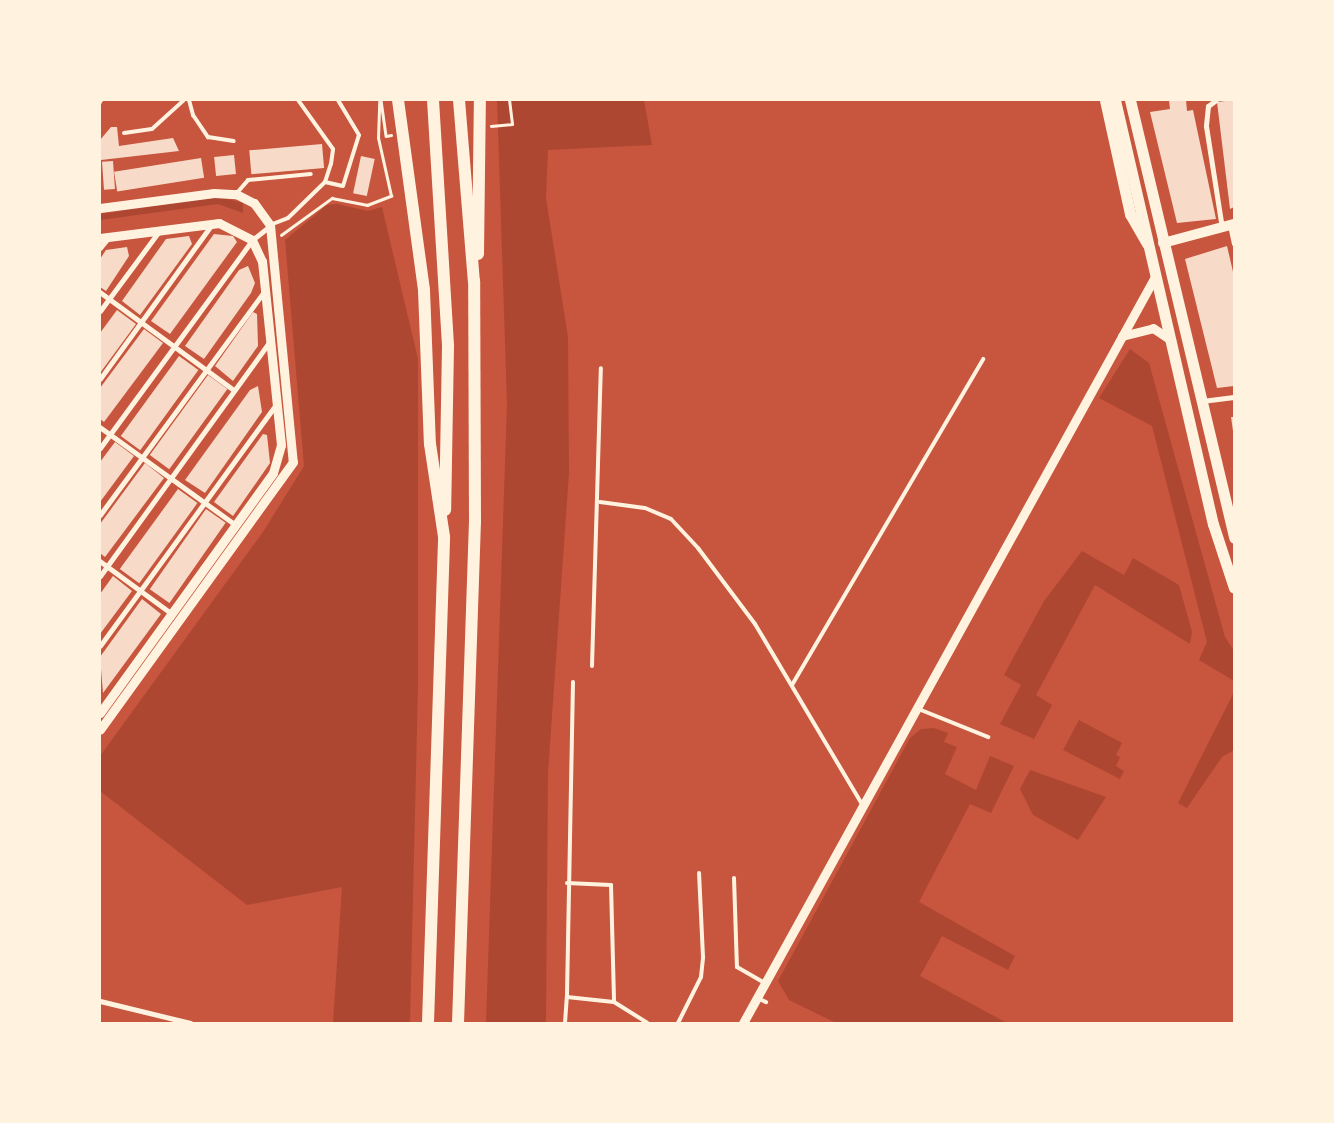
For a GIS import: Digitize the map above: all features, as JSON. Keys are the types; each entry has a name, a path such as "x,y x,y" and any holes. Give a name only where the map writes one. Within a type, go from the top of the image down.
{"highway":[{"path":"398,100 423,281 430,444 444,537"},
{"path":"428,1023 448,356 433,100"},
{"path":"474,281 482,208 480,100"},
{"path":"458,1023 475,522 474,281 460,101"}],"main road":[{"path":"1105,100 1130,214 1136,231 1149,245"},
{"path":"1115,100 1213,524 1234,588"},
{"path":"1130,100 1200,402 1234,538"},
{"path":"1149,245 1229,226"},
{"path":"1156,275 1166,258"}],"street":[{"path":"1216,100 1208,106 1206,126 1234,244"},
{"path":"100,208 214,193 236,194 254,203 270,225 293,462 100,730"},
{"path":"100,379 213,223"},
{"path":"100,248 104,237 213,223 239,229 252,240 262,261 266,290 278,403 280,460 236,525 102,708"},
{"path":"100,448 252,240 270,225"},
{"path":"100,311 160,230"},
{"path":"743,1023 1156,275"},
{"path":"100,515 266,290"},
{"path":"100,292 173,348 207,369 234,390"},
{"path":"1122,336 1153,328 1172,340"},
{"path":"100,576 272,339"},
{"path":"1200,402 1234,397"},
{"path":"100,646 278,403"},
{"path":"100,427 236,525"},
{"path":"100,561 172,614"},
{"path":"100,1001 190,1023"}],"lane":[{"path":"124,133 152,129 184,100"},
{"path":"189,100 193,115 208,137 234,141"},
{"path":"270,225 288,218 325,182 332,149 298,100"},
{"path":"325,182 343,186 359,135 338,100"},
{"path":"236,194 248,180 311,174"},
{"path":"792,685 984,359"},
{"path":"592,666 600,502 600,368"},
{"path":"600,502 645,508 671,519 755,624 862,806"},
{"path":"565,1023 573,682"},
{"path":"916,708 988,737"},
{"path":"678,1023 702,967 699,873"},
{"path":"734,878 737,967 765,983"},
{"path":"567,883 611,885 614,1002"},
{"path":"567,997 614,1002 647,1023"},
{"path":"757,998 766,1002"}],"path":[{"path":"380,100 386,136"},
{"path":"272,242 332,198 367,205 391,196 378,138 380,100"},
{"path":"509,100 512,124"}],"shaded area":[{"path":"497,100 644,100 652,145 548,150 546,198 568,337 569,473 548,773 546,1023 486,1023 507,404"},
{"path":"219,197 243,203 243,213 218,204 100,220 100,214"},
{"path":"337,204 368,211 382,207 418,359 418,687 410,1023 333,1023 342,887 247,905 100,791 100,756 263,532 304,466 285,240 327,205"},
{"path":"1130,349 1149,363 1225,637 1234,651 1234,681 1199,660 1207,642 1152,426 1099,398"},
{"path":"1082,551 1124,575 1133,558 1179,585 1192,632 1190,644 1095,585 1036,695 1052,705 1034,739 1000,724 1021,685 1004,675 1044,601"},
{"path":"1234,692 1234,750 1222,757 1187,808 1178,803"},
{"path":"1079,720 1122,743 1116,755 1120,757 1116,766 1124,771 1120,779 1063,750"},
{"path":"934,728 948,733 944,742 957,747 945,774 976,790 990,756 1014,766 991,813 970,804 919,902 1015,956 1008,970 942,936 920,976 1007,1023 836,1023 789,1000 778,981 910,738 921,729"},
{"path":"1030,770 1106,797 1078,840 1033,815 1020,789"}],"building":[{"path":"1169,100 1186,100 1187,111 1193,110 1216,219 1177,223 1150,112 1170,109"},
{"path":"1234,100 1234,207 1230,209 1217,102"},
{"path":"111,127 117,127 119,146 173,138 179,151 101,160 100,140"},
{"path":"322,144 324,168 251,174 249,150"},
{"path":"234,155 236,174 216,176 214,157"},
{"path":"361,156 375,159 367,196 353,193"},
{"path":"201,158 204,178 117,192 114,172"},
{"path":"113,161 115,189 104,190 102,162"},
{"path":"214,234 233,236 237,242 170,334 151,321"},
{"path":"189,236 192,244 140,315 122,301 166,239"},
{"path":"1227,246 1234,276 1234,386 1217,388 1185,259"},
{"path":"127,247 129,256 106,291 100,287 100,259 106,250"},
{"path":"248,266 255,283 251,293 204,359 185,346 239,270"},
{"path":"117,310 136,324 100,373 100,333"},
{"path":"253,312 257,314 258,346 233,381 215,366"},
{"path":"144,329 163,343 104,422 100,419 100,388"},
{"path":"179,356 198,370 140,450 121,436"},
{"path":"208,375 227,389 169,469 150,455"},
{"path":"258,386 262,412 205,493 185,480 250,390"},
{"path":"1231,417 1234,417 1234,431 1233,431"},
{"path":"263,434 267,435 270,463 233,516 214,502"},
{"path":"115,442 134,456 100,502 100,462"},
{"path":"145,463 164,478 105,557 100,553 100,524"},
{"path":"178,489 197,503 139,583 120,569"},
{"path":"206,509 226,523 169,603 150,589"},
{"path":"113,576 132,591 100,634 100,594"},
{"path":"142,599 161,614 103,693 100,657"}]}
